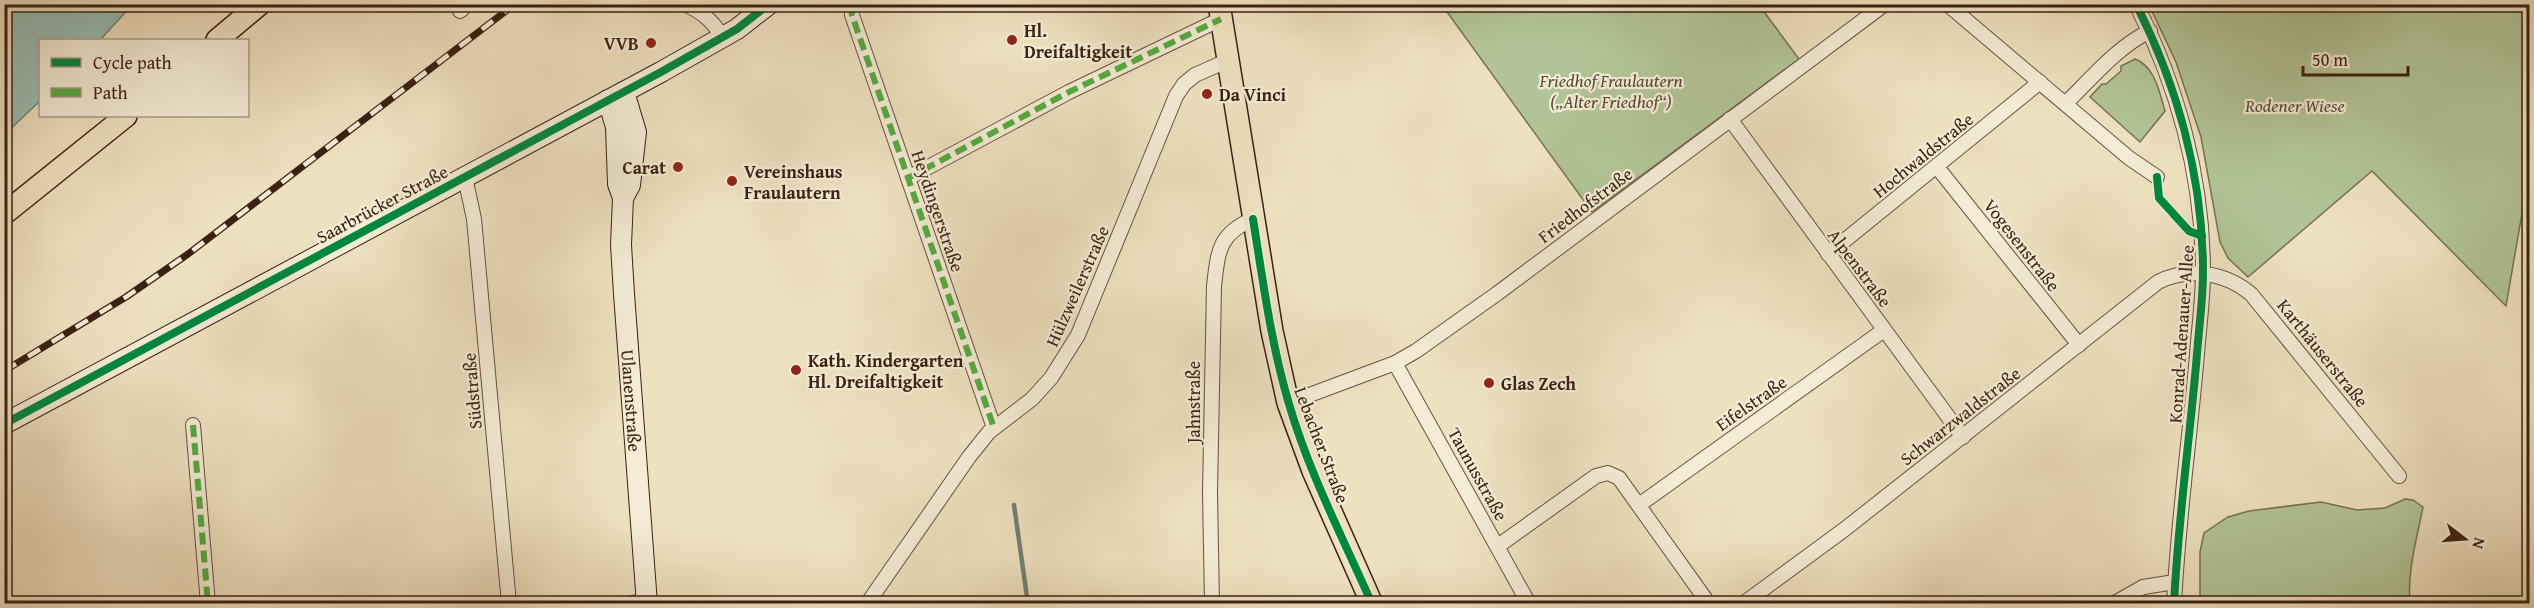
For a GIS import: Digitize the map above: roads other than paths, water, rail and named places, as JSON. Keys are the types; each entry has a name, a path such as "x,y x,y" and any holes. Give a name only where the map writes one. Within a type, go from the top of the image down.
{"main road":[{"path":"218,39 260,4"},
{"name":"Lebacher Straße","path":"1220,12 1272,331 1288,403 1313,471 1372,603"},
{"path":"4,214 125,117"}],"street":[{"path":"684,4 699,10 711,20 723,37"},
{"name":"Saarbrücker Straße","path":"4,424 616,96 723,37 770,4"},
{"name":"Heydingerstraße","path":"851,4 852,15 994,428"},
{"name":"Friedhofstraße","path":"1288,403 1395,363 1416,351 1498,293 1885,4"},
{"path":"1947,4 2129,158 2157,177"},
{"name":"Konrad-Adenauer-Allee","path":"2136,4 2150,31 2176,100 2187,144 2197,192 2203,274 2175,603"},
{"path":"908,178 1220,12"},
{"path":"2066,104 2122,49 2134,39 2150,31"},
{"name":"Hülzweilerstraße","path":"867,603 969,457 994,428 1032,399 1051,378 1078,335 1176,96 1184,84 1195,75 1228,60"},
{"name":"Hochwaldstraße","path":"1828,254 2040,82"},
{"name":"Ulanenstraße","path":"616,96 636,132 630,185 623,198 621,245 647,602"},
{"name":"Alpenstraße","path":"1730,119 1963,437"},
{"name":"Vogesenstraße","path":"1937,167 2079,345"},
{"name":"Südstraße","path":"465,177 474,219 509,603"},
{"name":"Jahnstraße","path":"1212,603 1210,492 1214,286 1218,254 1225,236 1237,226 1253,219"},
{"name":"Schwarzwaldstraße","path":"1743,603 1845,529 2158,282 2179,274 2203,274"},
{"name":"Karthäuserstraße","path":"2203,274 2230,280 2252,294 2399,476"},
{"name":"Eifelstraße","path":"1639,505 1884,330"},
{"name":"Taunusstraße","path":"1395,363 1529,603"},
{"path":"193,425 208,603"},
{"path":"1498,546 1596,476 1608,473 1619,478 1709,603"},
{"path":"2113,603 2143,587 2175,582"},
{"path":"627,603 647,602"}],"water":[{"path":"5,4 132,5 101,39 39,39 39,102 5,134"}],"waterway":[{"path":"1014,505 1028,604"}],"railway":[{"path":"4,371 126,297 188,254 515,4"}],"place":[{"name":"Hl. Dreifaltigkeit","path":"1012,40"},
{"name":"VVB","path":"651,43"},
{"name":"Da Vinci","path":"1207,94"},
{"name":"Carat","path":"678,167"},
{"name":"Vereinshaus Fraulautern","path":"732,181"},
{"name":"Kath. Kindergarten Hl. Dreifaltigkeit","path":"796,370"},
{"name":"Glas Zech","path":"1489,383"}],"park label":[{"name":"Friedhof Fraulautern („Alter Friedhof“)","path":"1611,90"},
{"name":"Rodener Wiese","path":"2295,105"}]}
